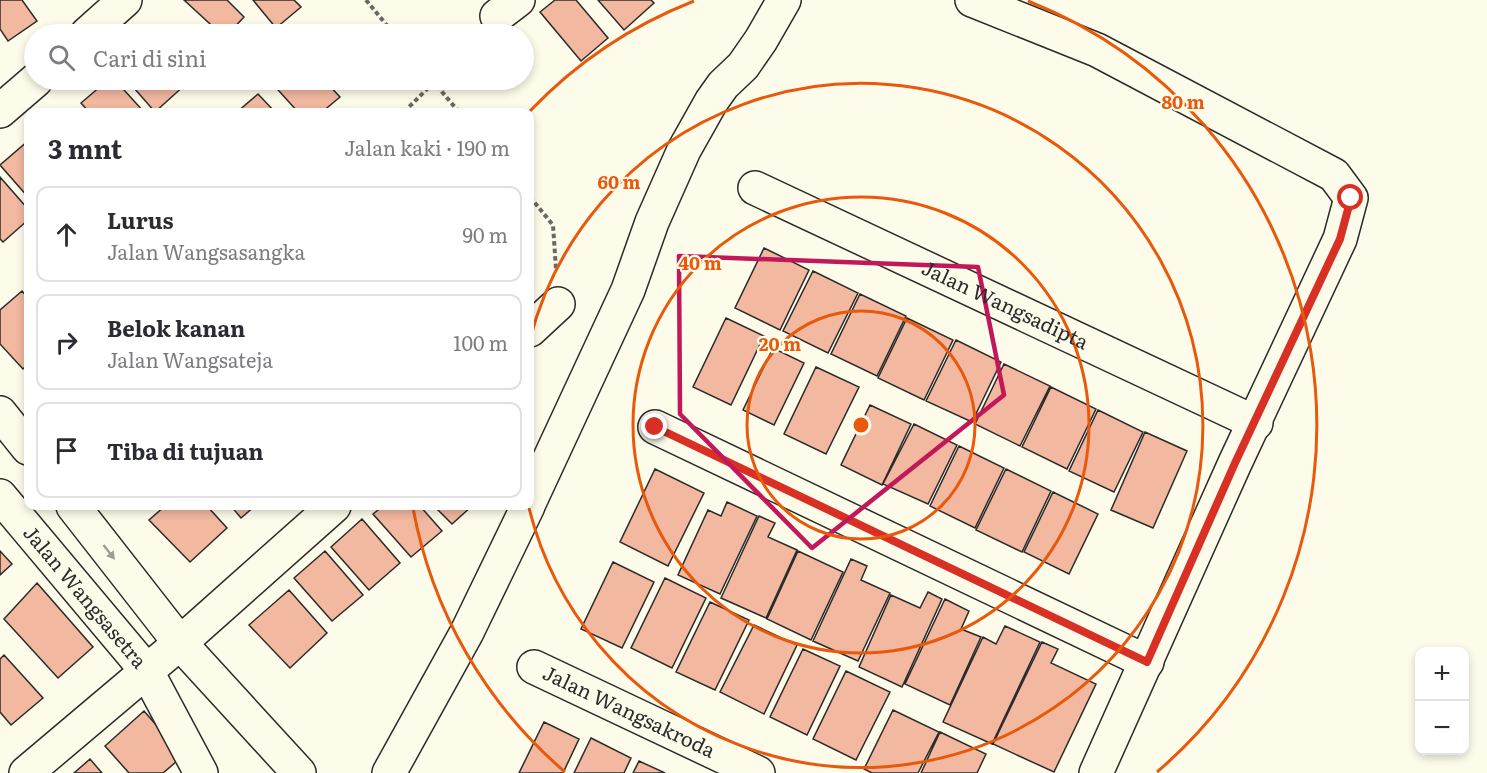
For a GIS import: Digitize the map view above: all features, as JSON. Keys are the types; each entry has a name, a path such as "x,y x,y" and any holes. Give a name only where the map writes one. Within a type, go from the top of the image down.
{"street":[{"path":"98,24 125,0"},
{"path":"534,492 628,290 652,222 684,150 711,102 723,85 743,66 784,0"},
{"path":"972,0 1097,50 1334,175 1351,198 1340,239 1256,423 1235,463 1096,773"},
{"path":"0,111 24,90"},
{"name":"Jalan Wangsadipta","path":"755,189 1256,423"},
{"path":"534,326 558,304"},
{"path":"655,427 1147,662"},
{"name":"Jalan Wangsasetra","path":"0,496 146,670 180,643 77,510"},
{"path":"299,773 180,643 330,510"},
{"path":"389,773 467,632 526,510"},
{"name":"Jalan Wangsakroda","path":"534,667 758,773"},
{"path":"26,773 146,670 201,773"}],"path":[{"path":"366,0 386,24"},
{"path":"408,108 425,90"},
{"path":"442,90 456,108"},
{"path":"534,202 553,225 558,304"}],"highlighted area":[{"path":"679,256 978,267 1004,395 812,548 680,414"}],"building":[{"path":"0,0 22,0 37,21 33,24 24,24 24,30 8,41 0,29"},
{"path":"184,0 227,0 244,17 237,24 210,24"},
{"path":"253,0 294,0 301,7 281,24 273,24"},
{"path":"555,0 576,0 608,38 581,61 540,12"},
{"path":"598,0 651,0 654,3 624,30"},
{"path":"96,90 124,90 140,108 85,108 81,103"},
{"path":"136,90 179,90 159,108 152,108"},
{"path":"278,90 333,90 340,97 327,108 294,108"},
{"path":"258,94 271,108 242,108"},
{"path":"24,144 24,192 0,165"},
{"path":"0,177 24,204 24,224 3,242 0,239"},
{"path":"764,248 809,270 780,330 735,308"},
{"path":"813,271 858,293 828,353 783,331"},
{"path":"22,291 24,293 23,369 0,344 0,310"},
{"path":"860,294 906,316 877,376 831,354"},
{"path":"726,318 764,336 731,405 693,387"},
{"path":"907,318 953,340 924,400 878,378"},
{"path":"956,340 1001,362 972,422 926,401"},
{"path":"773,348 804,363 774,425 743,410"},
{"path":"1004,364 1050,386 1020,446 975,424"},
{"path":"816,367 859,387 826,454 784,434"},
{"path":"1051,387 1096,409 1067,469 1022,447"},
{"path":"870,405 911,424 882,485 841,465"},
{"path":"1098,410 1143,432 1114,492 1069,471"},
{"path":"914,424 957,445 928,504 883,484"},
{"path":"1145,432 1187,451 1153,528 1111,510"},
{"path":"959,446 1004,468 975,528 930,506"},
{"path":"655,469 704,493 668,566 620,542"},
{"path":"1006,469 1051,491 1022,552 976,530"},
{"path":"1053,492 1098,514 1069,574 1024,552"},
{"path":"727,502 757,516 720,594 678,575 708,510 721,516"},
{"path":"160,510 211,510 227,528 190,562 149,520"},
{"path":"234,510 250,510 241,518"},
{"path":"378,510 424,510 442,531 411,557 373,514"},
{"path":"438,510 468,510 452,524"},
{"path":"759,516 775,523 768,537 797,550 766,618 721,598"},
{"path":"362,519 400,563 369,590 331,547"},
{"path":"0,551 12,564 0,575"},
{"path":"325,551 363,595 332,621 294,578"},
{"path":"798,551 843,572 811,640 767,619"},
{"path":"851,559 867,566 861,580 890,593 858,661 813,641"},
{"path":"613,562 654,582 622,648 581,629"},
{"path":"665,578 706,598 672,668 631,648"},
{"path":"37,583 93,647 58,678 4,619"},
{"path":"289,590 327,633 290,668 249,625"},
{"path":"928,592 942,599 902,687 859,667 891,595 920,608"},
{"path":"945,599 969,611 961,629 981,637 950,705 905,684"},
{"path":"710,602 749,620 715,690 676,672"},
{"path":"754,625 797,645 764,714 720,692"},
{"path":"1005,626 1040,642 992,744 943,722 983,637 996,644"},
{"path":"1042,642 1058,649 1051,663 1096,684 1054,772 993,744"},
{"path":"803,649 840,666 807,735 770,717"},
{"path":"4,655 43,698 11,725 0,712 0,659"},
{"path":"846,671 890,692 856,760 813,739"},
{"path":"893,710 939,732 918,773 872,773 864,769"},
{"path":"144,711 183,756 163,773 129,773 105,746"},
{"path":"544,722 579,739 563,773 519,773"},
{"path":"940,732 986,754 977,773 921,773"},
{"path":"591,738 631,758 624,773 574,773"},
{"path":"90,759 102,773 74,773"},
{"path":"639,761 665,773 633,773"}],"route":[{"path":"655,427 1147,662 1235,463 1256,423 1340,239 1351,198"}]}
